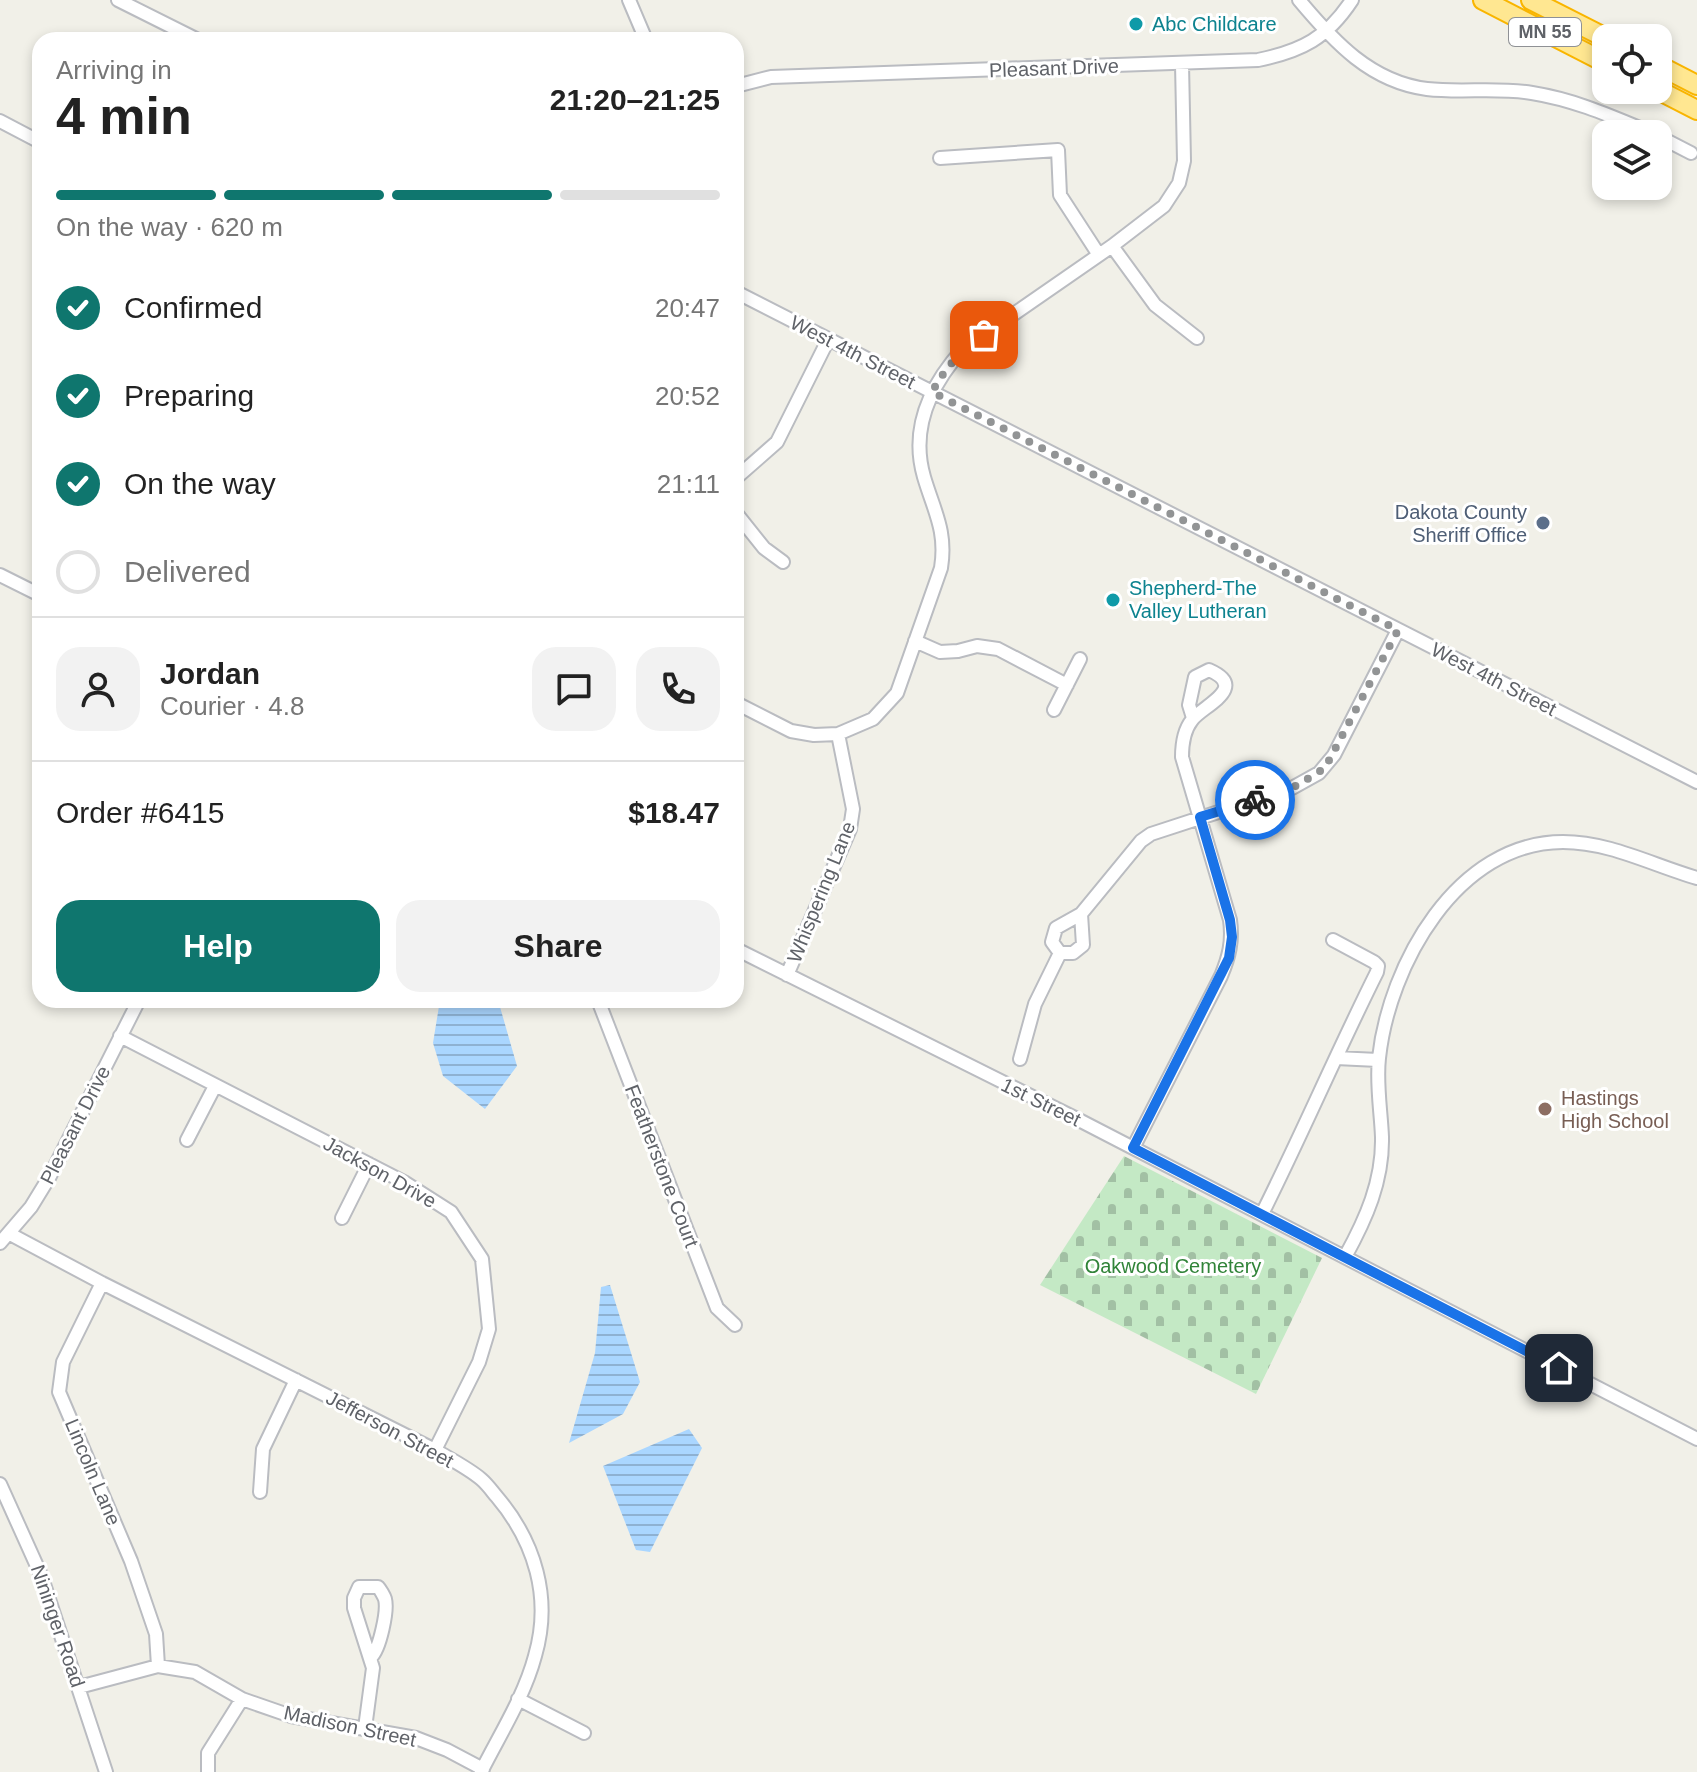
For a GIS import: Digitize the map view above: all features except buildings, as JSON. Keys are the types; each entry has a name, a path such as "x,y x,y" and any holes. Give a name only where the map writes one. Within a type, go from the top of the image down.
{"highway":[{"name":"MN 55","path":"1483,0 1592,56"},
{"name":"MN 55","path":"1531,0 1592,31"},
{"path":"1672,72 1697,85"},
{"path":"1672,97 1697,110"}],"street":[{"path":"118,0 182,32"},
{"path":"629,0 643,32"},
{"path":"1299,0 1363,65 1392,81 1428,89 1529,92 1577,101 1621,120"},
{"name":"Pleasant Drive","path":"744,84 771,77 1182,64 1268,58 1291,51 1328,32 1352,0"},
{"path":"744,707 791,731 814,735 838,734 873,719 897,693 941,568 944,550 942,530 923,475 918,445 922,415 932,392 946,368 962,350 1164,206 1179,183 1184,161 1182,64"},
{"path":"0,121 32,138"},
{"path":"1672,143 1691,153"},
{"path":"940,158 1058,150 1060,195 1099,255"},
{"path":"1112,246 1155,305 1197,338"},
{"name":"West 4th Street","path":"744,296 1697,782"},
{"path":"744,471 777,442 828,340"},
{"path":"744,523 764,548 783,562"},
{"path":"0,575 32,591"},
{"path":"1060,953 1052,942 1052,934 1062,923 1081,914 1141,841 1151,834 1292,788 1325,768 1398,630"},
{"path":"915,641 940,652 986,646 998,649 1067,685"},
{"path":"1054,710 1080,659"},
{"path":"1133,1148 1229,958 1232,937 1230,920 1182,757 1186,731 1193,718"},
{"name":"Whispering Lane","path":"787,975 850,829 853,809 838,734"},
{"path":"1345,1257 1378,1186 1382,1141 1378,1060 1386,1014 1432,917 1462,882 1489,861 1523,849 1560,842 1596,845 1697,878"},
{"path":"1060,953 1073,953 1083,945 1081,914"},
{"path":"1262,1214 1378,966 1333,940"},
{"name":"1st Street","path":"744,953 1133,1148 1697,1439"},
{"path":"1020,1059 1035,1004 1060,953"},
{"name":"Pleasant Drive","path":"0,1243 10,1234 50,1176 135,1008"},
{"name":"Featherstone Court","path":"601,1008 717,1308 735,1325"},
{"name":"Jackson Drive","path":"120,1036 404,1182 451,1212 482,1259 489,1329 479,1362 435,1450"},
{"path":"1336,1058 1378,1060"},
{"path":"187,1140 215,1086"},
{"path":"342,1218 369,1164"},
{"name":"Jefferson Street","path":"10,1234 435,1450 482,1479 515,1518 534,1559 542,1606 536,1654 518,1699 482,1771"},
{"name":"Lincoln Lane","path":"102,1283 63,1362 59,1392 131,1561 156,1634 158,1666"},
{"path":"260,1492 263,1449 296,1380"},
{"name":"Nininger Road","path":"0,1484 31,1550 106,1772"},
{"path":"365,1728 373,1668 354,1608 354,1598 359,1587 368,1586 378,1587 385,1597 377,1651 371,1657"},
{"name":"Madison Street","path":"79,1687 158,1666 195,1672 242,1699 291,1716 416,1738 447,1750 482,1771"},
{"path":"208,1772 208,1753 242,1699"},
{"path":"518,1699 584,1733"}],"green space":[{"name":"Oakwood Cemetery","path":"1124,1156 1322,1258 1256,1394 1040,1285"}],"water":[{"path":"439,1008 500,1008 517,1066 485,1109 443,1076 433,1043"},
{"path":"610,1285 640,1382 623,1414 569,1443 595,1353 601,1287"},
{"path":"689,1429 702,1448 650,1552 636,1550 603,1466"}],"way so far":[{"path":"984,335 962,350 946,368 932,392 1398,630 1325,768 1298,785 1255,800"}],"place":[{"name":"Abc Childcare","path":"1136,24"},
{"name":"Dakota County Sheriff Office","path":"1543,523"},
{"name":"Shepherd-The Valley Lutheran","path":"1113,600"},
{"name":"Hastings High School","path":"1545,1109"}],"route":[{"path":"1255,800 1200,817 1230,920 1232,937 1229,958 1133,1148 1559,1368"}]}
